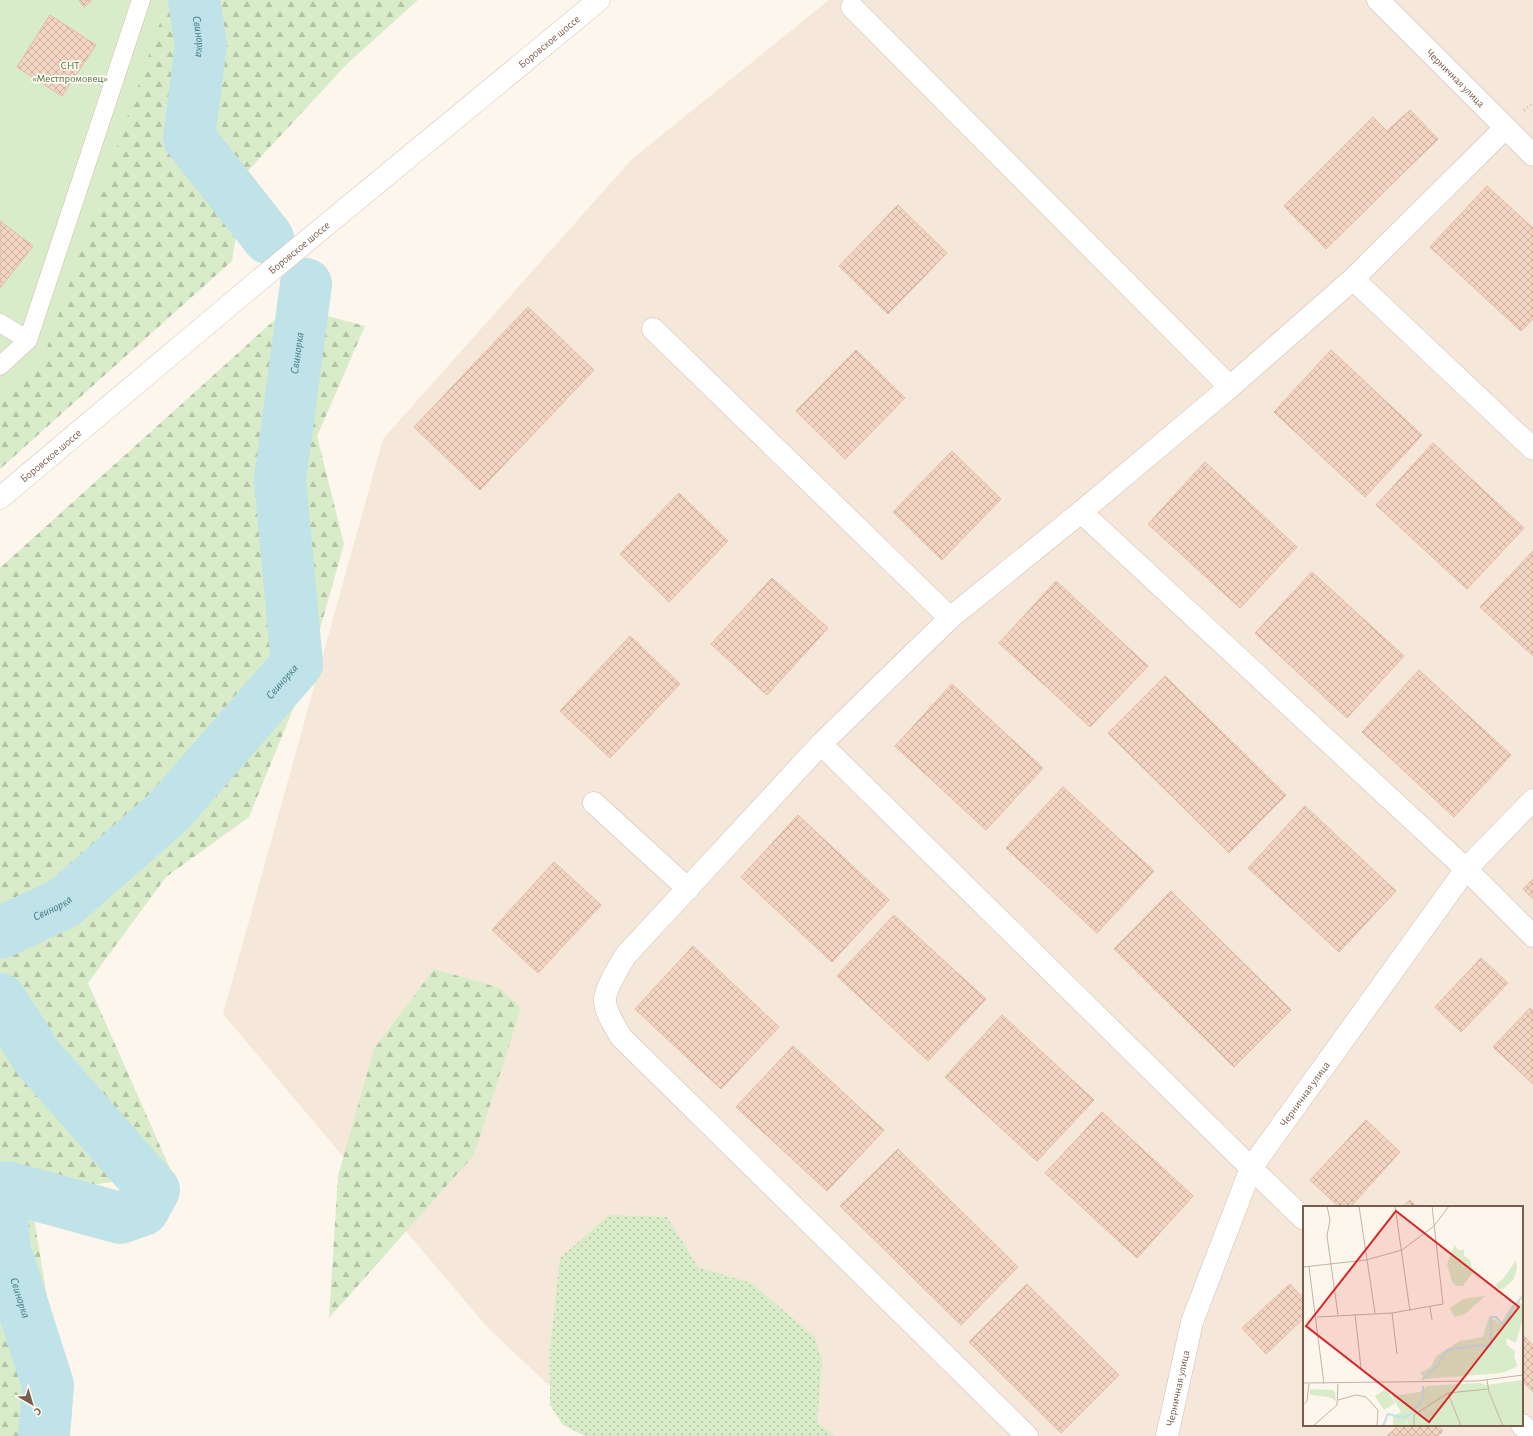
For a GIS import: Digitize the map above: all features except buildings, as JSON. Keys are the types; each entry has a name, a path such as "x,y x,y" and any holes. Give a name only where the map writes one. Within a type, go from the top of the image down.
{"street":[{"name":"Боровское шоссе","path":"0,498 257,282 599,0"},
{"name":"Черничная улица","path":"1378,0 1533,155"},
{"path":"852,7 1230,387"},
{"path":"1027,1436 621,1037 610,1017 605,1000 612,978 626,955 821,744 950,618 1081,512 1230,387 1353,279 1505,128"},
{"path":"1353,279 1533,449"},
{"path":"653,329 950,618"},
{"path":"1081,512 1466,869 1533,936"},
{"path":"821,744 1303,1218"},
{"name":"Черничная улица","path":"1167,1436 1192,1322 1251,1168 1466,869 1533,800"},
{"path":"594,803 688,889"},
{"path":"1523,1426 1533,1436"}],"lane":[{"path":"0,366 28,340 141,0"},
{"path":"0,323 28,340"}],"shaded area":[{"path":"829,0 1533,0 1533,1436 602,1436 486,1326 223,1014 383,439 632,159"}],"green space":[{"name":"СНТ «Местпромовец»","path":"0,0 168,0 41,365 0,404"},
{"path":"161,0 418,0 347,64 246,173 232,261 0,469 0,380"},
{"path":"290,306 365,326 317,436 344,544 307,675 249,817 166,877 88,983 172,1173 30,1194 59,1370 42,1436 0,1436 0,568"},
{"path":"434,969 500,988 521,1008 474,1155 329,1318 338,1176 374,1049"},
{"path":"609,1215 667,1217 698,1267 751,1283 815,1337 822,1361 817,1422 835,1436 585,1436 563,1425 550,1405 550,1349 560,1258"}],"waterway":[{"name":"Свинорка","path":"194,0 201,45 189,138 268,238"},
{"name":"Свинорка","path":"0,933 64,903 168,812 297,664 280,480 306,284"},
{"name":"Свинорка","path":"0,999 38,1058 154,1190 143,1210 120,1218 7,1187 0,1196 5,1250 48,1385 44,1436"}]}
